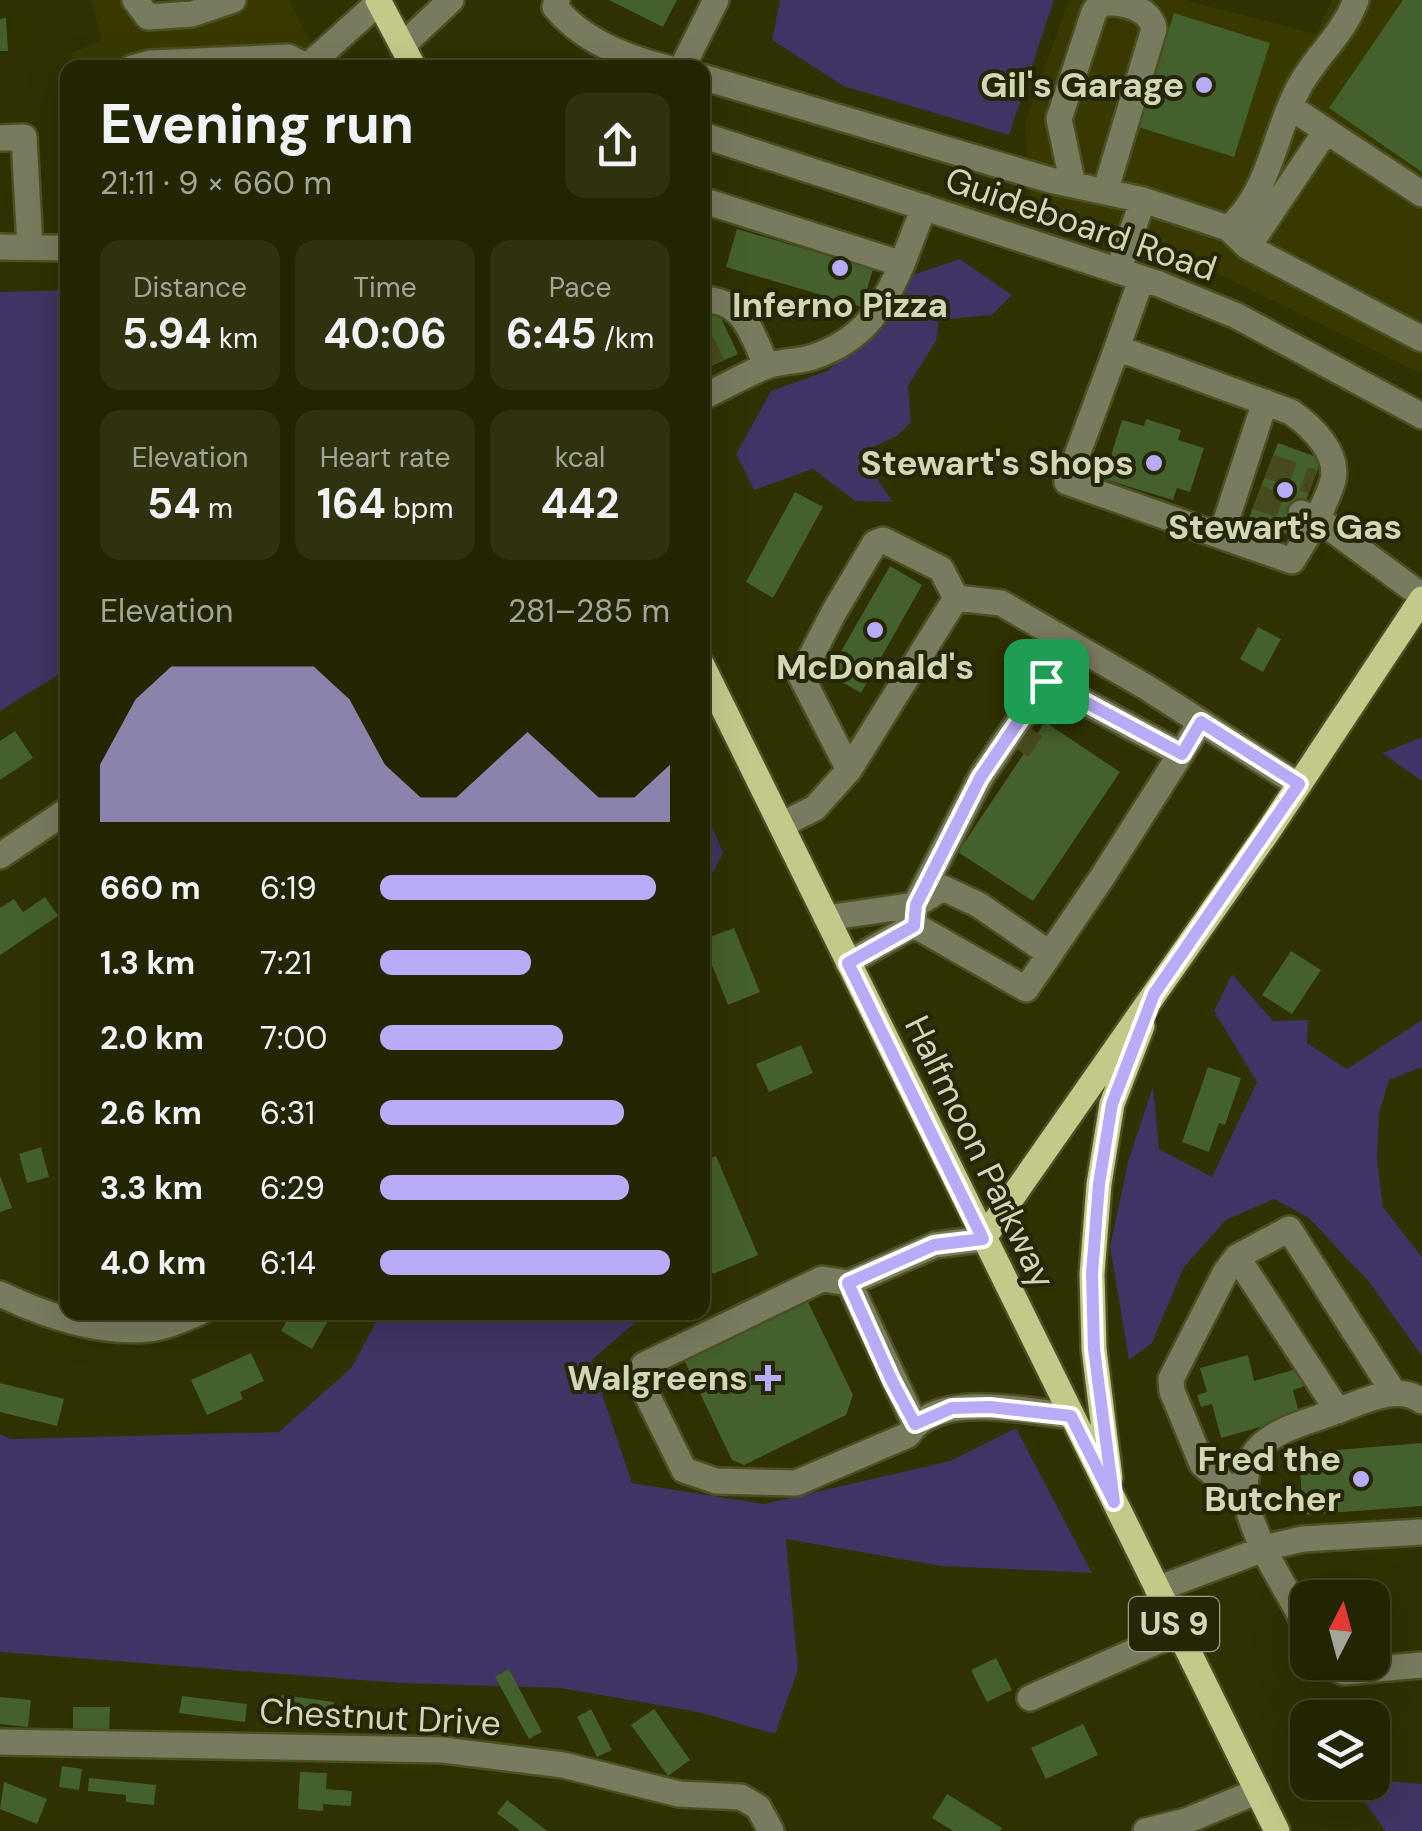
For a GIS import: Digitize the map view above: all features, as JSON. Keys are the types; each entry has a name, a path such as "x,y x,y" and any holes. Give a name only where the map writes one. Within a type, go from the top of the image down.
{"main road":[{"path":"378,1 408,57"},
{"path":"983,1239 1299,784 1422,598"},
{"name":"Halfmoon Parkway","path":"710,681 1277,1831"},
{"path":"1114,1502 1094,1349 1092,1274 1099,1184 1112,1104 1154,994"}],"street":[{"path":"134,0 148,18 192,14 233,0"},
{"path":"408,57 451,0"},
{"path":"557,0 555,8 565,20 606,46 645,60"},
{"path":"686,60 716,0"},
{"path":"1228,228 1248,210 1298,88 1341,32 1356,0"},
{"path":"315,60 378,1"},
{"path":"1072,185 1061,137 1061,110 1094,12 1101,4 1112,3 1144,10 1154,23 1105,192"},
{"path":"209,60 288,56 296,60"},
{"path":"710,79 1072,185 1143,200 1228,228 1248,247 1422,340"},
{"path":"1290,107 1422,194"},
{"path":"1248,247 1326,131"},
{"path":"0,138 24,137 30,247"},
{"name":"Guideboard Road","path":"710,138 1129,275 1237,316 1422,416"},
{"path":"0,181 27,180"},
{"path":"1117,348 1291,412 1308,424 1332,459 1334,478 1321,486 1292,561 1068,482 1117,348 1143,200"},
{"path":"710,203 902,264"},
{"path":"713,383 766,366 812,358 870,323 886,302 924,207"},
{"path":"0,247 60,248"},
{"path":"710,299 740,311 766,366"},
{"path":"1221,536 1247,493 1258,462 1265,402"},
{"path":"1309,516 1422,598"},
{"path":"849,770 801,676 876,543 883,540 941,570 956,598"},
{"path":"956,598 1001,602 1299,784"},
{"path":"781,825 815,808 849,770 956,598"},
{"path":"914,915 980,778 1046,681 1182,754"},
{"path":"1033,727 1059,688"},
{"path":"826,918 914,915 1026,989 1201,722"},
{"path":"980,778 1018,750"},
{"path":"0,856 60,815"},
{"path":"848,963 914,915 942,888 979,905 1050,954"},
{"path":"1246,1502 1202,1464 1172,1390 1172,1379 1224,1274 1237,1257 1289,1229 1394,1394"},
{"path":"983,1239 934,1245 848,1283 822,1279 644,1365 644,1389 684,1470 716,1481 796,1483 908,1435 915,1424 952,1408 990,1407 1071,1416"},
{"path":"1237,1257 1338,1411"},
{"path":"848,1283 915,1424"},
{"path":"0,1294 60,1317"},
{"path":"72,1320 148,1329 176,1320"},
{"path":"1290,1598 1263,1548 1246,1502 1244,1479 1248,1464 1262,1445 1276,1435 1338,1411 1394,1394 1413,1394 1422,1401"},
{"path":"1157,1590 1263,1548 1303,1539 1422,1532"},
{"path":"1030,1698 1178,1632"},
{"path":"1390,1667 1422,1664"},
{"name":"Chestnut Drive","path":"0,1742 444,1750 563,1765 678,1794 741,1796 752,1802 771,1831"},
{"path":"1146,1831 1186,1821 1258,1792"}],"shaded area":[{"path":"91,0 289,0 320,60 73,60 72,53 102,40"},
{"path":"780,0 1054,0 1009,135 843,86 772,40"},
{"path":"1069,0 1185,0 1316,34 1332,0 1422,0 1422,374 1174,252 1031,209 1025,122"},
{"path":"960,259 1012,295 992,315 939,320 936,341 908,386 911,422 897,436 873,447 875,476 893,502 855,501 813,469 754,490 736,454 771,391 827,371 871,333 912,275"},
{"path":"60,290 60,673 0,711 0,292"},
{"path":"1422,737 1422,781 1382,753"},
{"path":"710,822 723,853 710,878"},
{"path":"1232,974 1273,1021 1308,1020 1307,1043 1347,1069 1422,1020 1422,1067 1389,1080 1379,1114 1377,1159 1383,1207 1422,1257 1422,1356 1369,1282 1309,1218 1274,1199 1226,1220 1184,1267 1152,1343 1129,1360 1110,1247 1128,1162 1153,1086 1159,1149 1212,1177 1257,1082 1214,1011"},
{"path":"377,1320 638,1320 591,1361 632,1483 764,1504 950,1461 1016,1428 1092,1573 941,1566 786,1539 798,1669 775,1734 698,1712 561,1688 399,1683 0,1652 0,1434 11,1439 279,1432 351,1368"},
{"path":"1390,1781 1422,1784 1422,1831 1385,1831 1364,1800 1390,1800"}],"building":[{"path":"609,0 677,0 663,27"},
{"path":"1403,0 1422,0 1422,172 1329,108"},
{"name":"Gil's Garage","path":"1174,13 1270,43 1234,157 1138,127"},
{"path":"6,18 8,51 0,51 0,19"},
{"path":"737,229 873,269 862,307 726,267"},
{"path":"717,310 738,354 710,366 710,313"},
{"name":"Stewart's Shops","path":"1146,419 1181,430 1178,440 1204,448 1190,492 1177,488 1173,500 1104,479 1122,420 1144,426"},
{"name":"Stewart's Gas","path":"1278,443 1322,459 1292,536 1248,520"},
{"path":"795,492 823,507 773,598 746,582"},
{"name":"McDonald's","path":"890,566 922,585 861,693 828,674"},
{"path":"1258,627 1281,639 1263,672 1240,659"},
{"path":"1045,722 1120,772 1033,901 958,852"},
{"path":"15,731 33,758 0,780 0,741"},
{"path":"45,897 58,916 0,955 0,908 14,899 23,912"},
{"path":"734,928 760,992 728,1005 710,960 710,937"},
{"path":"1291,951 1321,970 1292,1014 1262,995"},
{"path":"801,1045 813,1073 769,1092 756,1064"},
{"path":"1208,1067 1241,1078 1225,1125 1219,1123 1209,1152 1182,1142"},
{"path":"41,1147 49,1177 27,1183 19,1154"},
{"path":"716,1156 758,1255 713,1274 710,1267 710,1159"},
{"path":"0,1176 12,1208 0,1212"},
{"name":"Walgreens","path":"808,1302 853,1395 846,1415 744,1465 732,1460 684,1360"},
{"path":"287,1320 328,1320 312,1349 281,1331"},
{"path":"251,1353 264,1381 240,1392 243,1399 207,1415 191,1380"},
{"path":"1248,1355 1254,1381 1300,1368 1305,1386 1293,1390 1300,1416 1221,1438 1212,1404 1201,1407 1197,1395 1207,1392 1200,1368"},
{"path":"0,1383 64,1399 57,1426 0,1412"},
{"name":"Fred the Butcher","path":"1422,1443 1422,1506 1303,1515 1299,1453"},
{"path":"996,1658 1012,1690 987,1702 971,1670"},
{"path":"509,1669 542,1732 529,1739 495,1677"},
{"path":"281,1695 334,1702 333,1716 279,1708"},
{"path":"182,1696 247,1704 245,1722 179,1713"},
{"path":"0,1697 31,1700 28,1727 0,1724"},
{"path":"73,1707 110,1707 109,1736 73,1735"},
{"path":"591,1709 612,1750 597,1757 577,1717"},
{"path":"654,1709 690,1760 668,1776 631,1725"},
{"path":"1083,1724 1098,1755 1046,1779 1031,1748"},
{"path":"62,1766 82,1769 79,1790 59,1787"},
{"path":"300,1772 327,1773 326,1789 352,1791 351,1806 323,1804 323,1811 298,1809"},
{"path":"89,1778 156,1785 154,1805 126,1802 126,1795 88,1791"},
{"path":"4,1782 47,1799 37,1824 0,1809"},
{"path":"947,1794 1002,1828 953,1831 932,1818"},
{"path":"507,1800 547,1831 520,1831 497,1813"}],"tunnel":[{"path":"710,359 713,365"},
{"path":"1269,466 1313,482"},
{"path":"1257,497 1301,513"},
{"path":"1018,750 1033,727"}],"place":[{"name":"Gil's Garage","path":"1204,85"},
{"name":"Inferno Pizza","path":"840,268"},
{"name":"Stewart's Shops","path":"1154,463"},
{"name":"Stewart's Gas","path":"1285,490"},
{"name":"McDonald's","path":"875,630"},
{"name":"Walgreens","path":"768,1378"},
{"name":"Fred the Butcher","path":"1361,1479"}],"route":[{"path":"1046,681 1182,754 1201,722 1299,784 1154,994 1112,1104 1099,1184 1092,1274 1094,1349 1114,1502 1071,1416 990,1407 952,1408 915,1424 848,1283 934,1245 983,1239 848,963 914,926 916,905 980,778 1046,681"}]}
